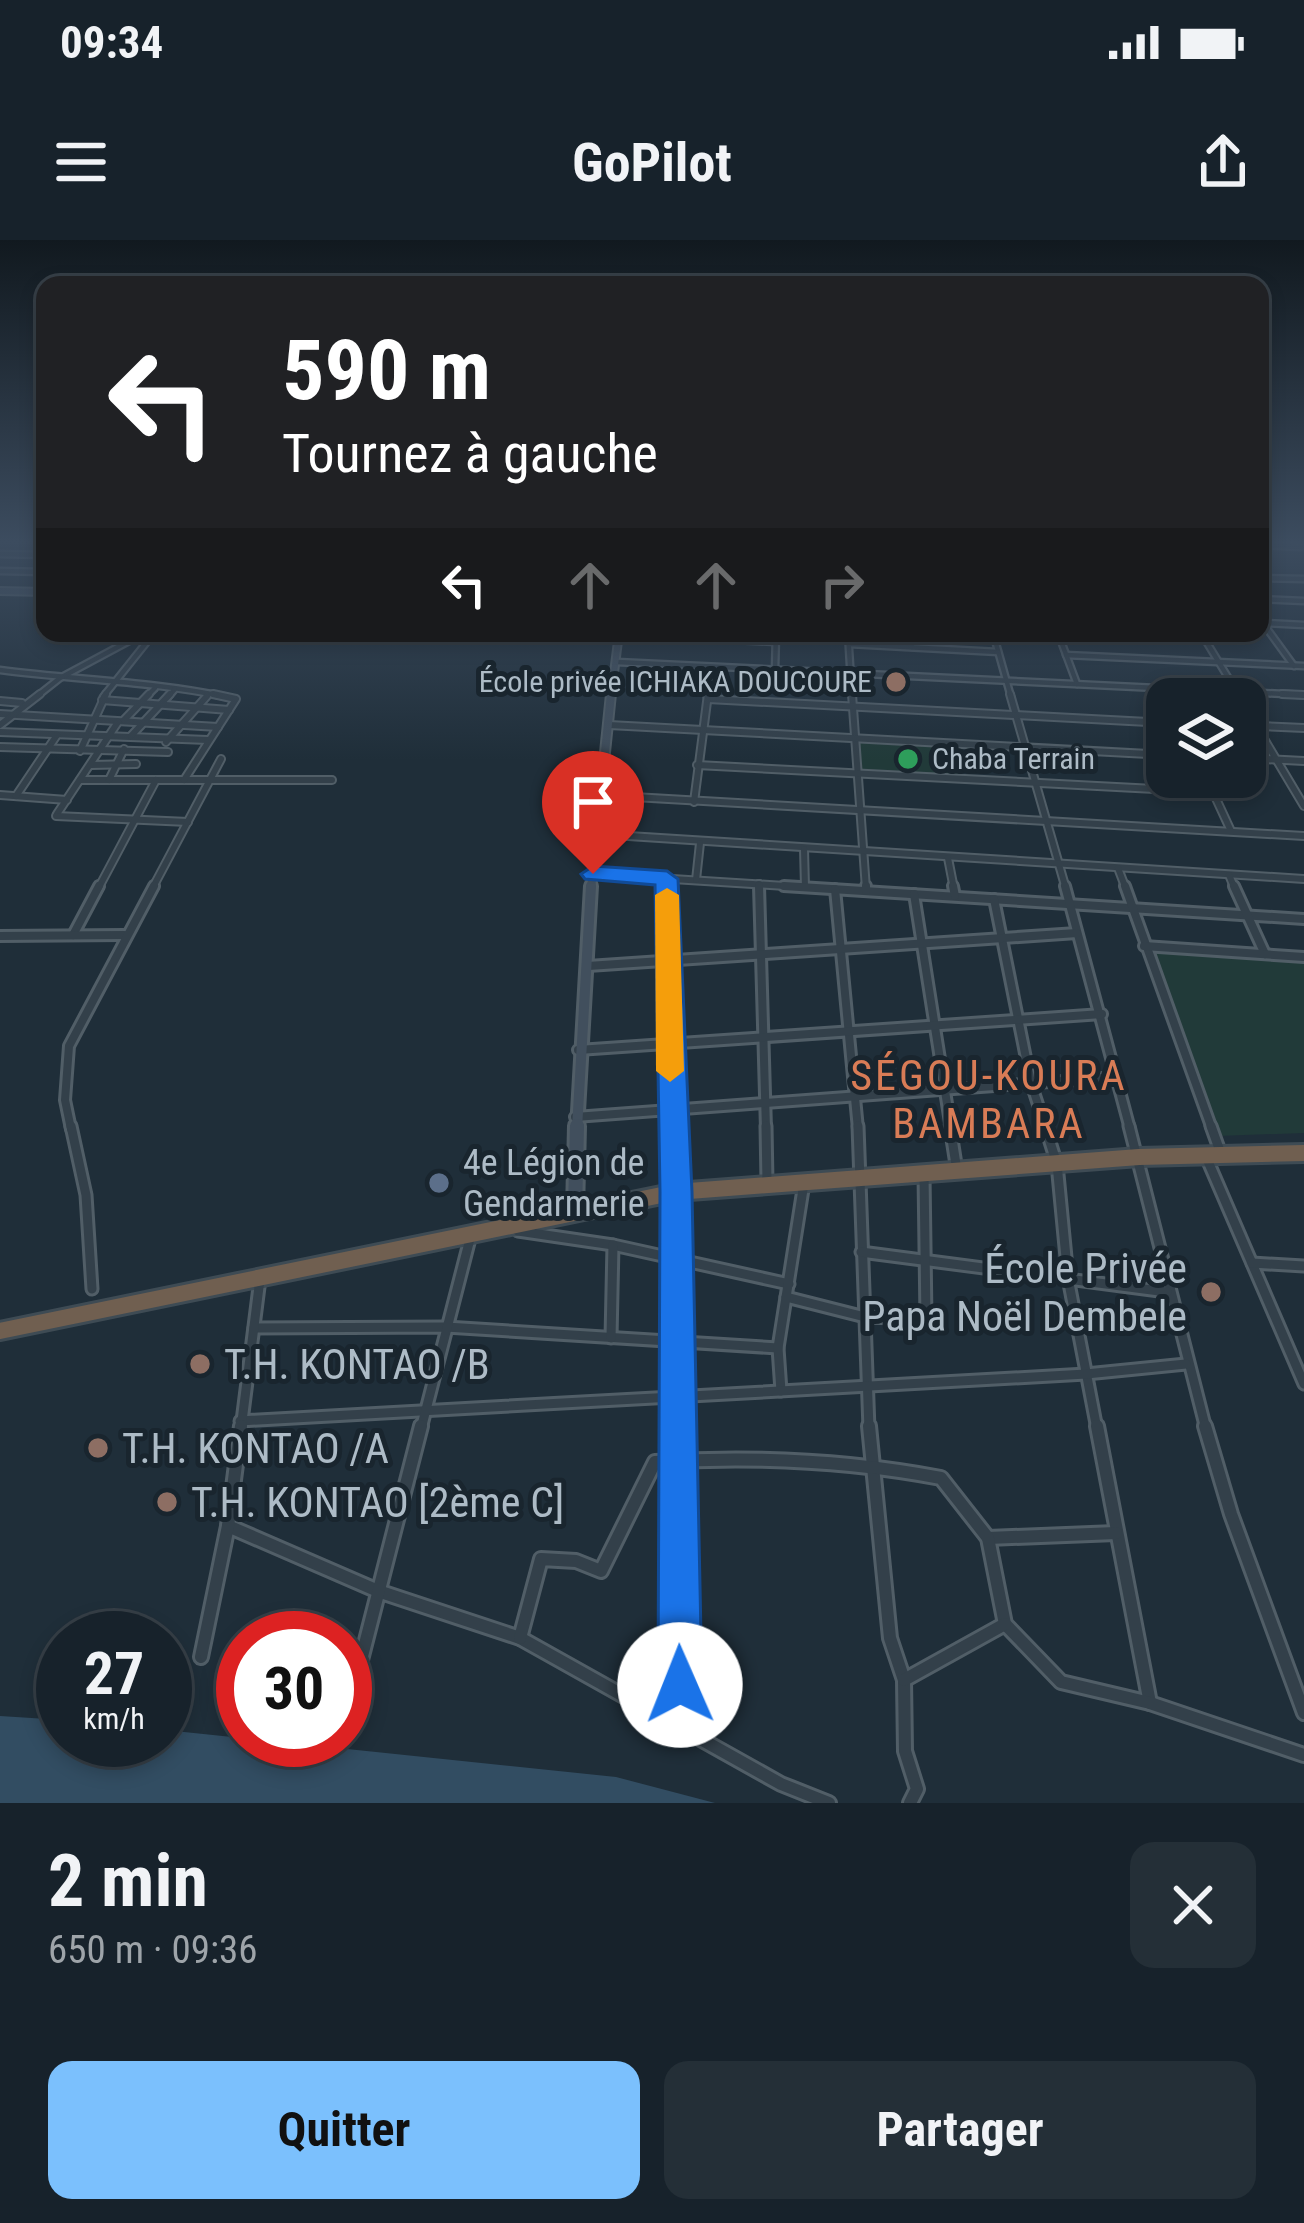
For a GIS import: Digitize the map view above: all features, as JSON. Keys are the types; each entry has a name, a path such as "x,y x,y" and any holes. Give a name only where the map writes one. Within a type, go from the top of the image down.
{"highway":[{"path":"0,1330 676,1192 1139,1157 1304,1153"}],"street":[{"path":"1269,622 1304,625"},
{"path":"1269,632 1294,666"},
{"path":"0,729 24,703 60,678 127,642"},
{"path":"80,751 101,700 147,642"},
{"path":"575,1211 578,1050 589,966 599,795 618,642"},
{"path":"775,670 776,642"},
{"path":"911,642 912,647"},
{"path":"995,642 1102,1014 1186,1364 1231,1514 1304,1713"},
{"path":"1061,642 1077,684"},
{"path":"1207,642 1228,678"},
{"path":"866,891 849,644 998,652"},
{"path":"1066,655 1304,666"},
{"path":"617,662 1146,687"},
{"path":"694,802 711,667"},
{"path":"0,670 236,699 184,780"},
{"path":"155,688 109,736 56,815 188,822"},
{"path":"109,780 130,737 175,689"},
{"path":"1266,697 1304,695"},
{"path":"158,752 207,696"},
{"path":"708,699 1146,722"},
{"path":"101,700 229,710"},
{"path":"0,701 24,703"},
{"path":"0,714 218,727"},
{"path":"149,738 161,724"},
{"path":"609,725 1146,753"},
{"path":"1266,726 1304,728"},
{"path":"0,729 209,740"},
{"path":"16,796 58,734"},
{"path":"1266,742 1304,806"},
{"path":"2,750 168,752"},
{"path":"128,780 143,752"},
{"path":"92,1288 86,1196 65,1100 69,1046 221,759"},
{"path":"1266,759 1304,761"},
{"path":"89,765 136,764"},
{"path":"697,765 1146,789"},
{"path":"80,780 332,780"},
{"path":"73,935 157,780"},
{"path":"0,795 67,800"},
{"path":"599,795 1304,836"},
{"path":"1215,798 1232,832"},
{"path":"597,834 1304,879"},
{"path":"696,880 700,843"},
{"path":"804,849 805,887"},
{"path":"948,858 955,896"},
{"path":"1118,868 1252,1263 1304,1384"},
{"path":"593,874 1304,920"},
{"path":"1229,874 1265,954"},
{"path":"667,879 676,1192 673,1259 681,1730"},
{"path":"759,884 766,1184"},
{"path":"835,889 862,1178 871,1464 890,1638 904,1680 905,1751 916,1789 910,1803"},
{"path":"914,894 958,1174"},
{"path":"994,898 1031,1083 1057,1165 1068,1278 1150,1703"},
{"path":"589,966 1077,933"},
{"path":"0,936 124,935"},
{"path":"1144,946 1304,956"},
{"path":"578,1050 1102,1014"},
{"path":"574,1117 1117,1077"},
{"path":"499,1228 673,1259 865,1317 926,1319 923,1175"},
{"path":"782,1391 778,1348 804,1182"},
{"path":"372,1616 471,1234"},
{"path":"611,1338 613,1245"},
{"path":"861,1252 1167,1292"},
{"path":"1252,1263 1304,1267"},
{"path":"201,1657 228,1526 260,1277"},
{"path":"254,1328 446,1327 778,1348"},
{"path":"240,1421 1086,1374 1186,1364"},
{"path":"520,1638 541,1559 576,1561 601,1571 655,1462 740,1455 871,1464 941,1478 988,1538 1005,1624 1061,1682 1150,1703 1304,1755"},
{"path":"228,1526 378,1592 520,1638 782,1784 829,1803"},
{"path":"988,1538 1117,1533"},
{"path":"904,1680 1005,1624"}],"green space":[{"name":"Chaba Terrain","path":"857,739 955,744 961,780 860,774"},
{"path":"1153,953 1304,962 1304,1133 1217,1136"}],"water":[{"path":"0,1716 36,1718 36,1767 192,1767 192,1733 216,1735 216,1767 372,1767 372,1752 616,1777 715,1803 0,1803"}],"slow traffic":[{"path":"667,895 670,1071"}],"place":[{"name":"École privée ICHIAKA DOUCOURE","path":"896,682"},
{"name":"Chaba Terrain","path":"908,759"},
{"name":"4e Légion de Gendarmerie","path":"439,1183"},
{"name":"École Privée Papa Noël Dembele","path":"1211,1292"},
{"name":"T.H. KONTAO /B","path":"200,1364"},
{"name":"T.H. KONTAO /A","path":"98,1448"},
{"name":"T.H. KONTAO [2ème C]","path":"167,1502"}],"district":[{"name":"SÉGOU-KOURA BAMBARA","path":"989,1099"}],"route":[{"path":"593,874 667,879 676,1192 680,1685"}]}
